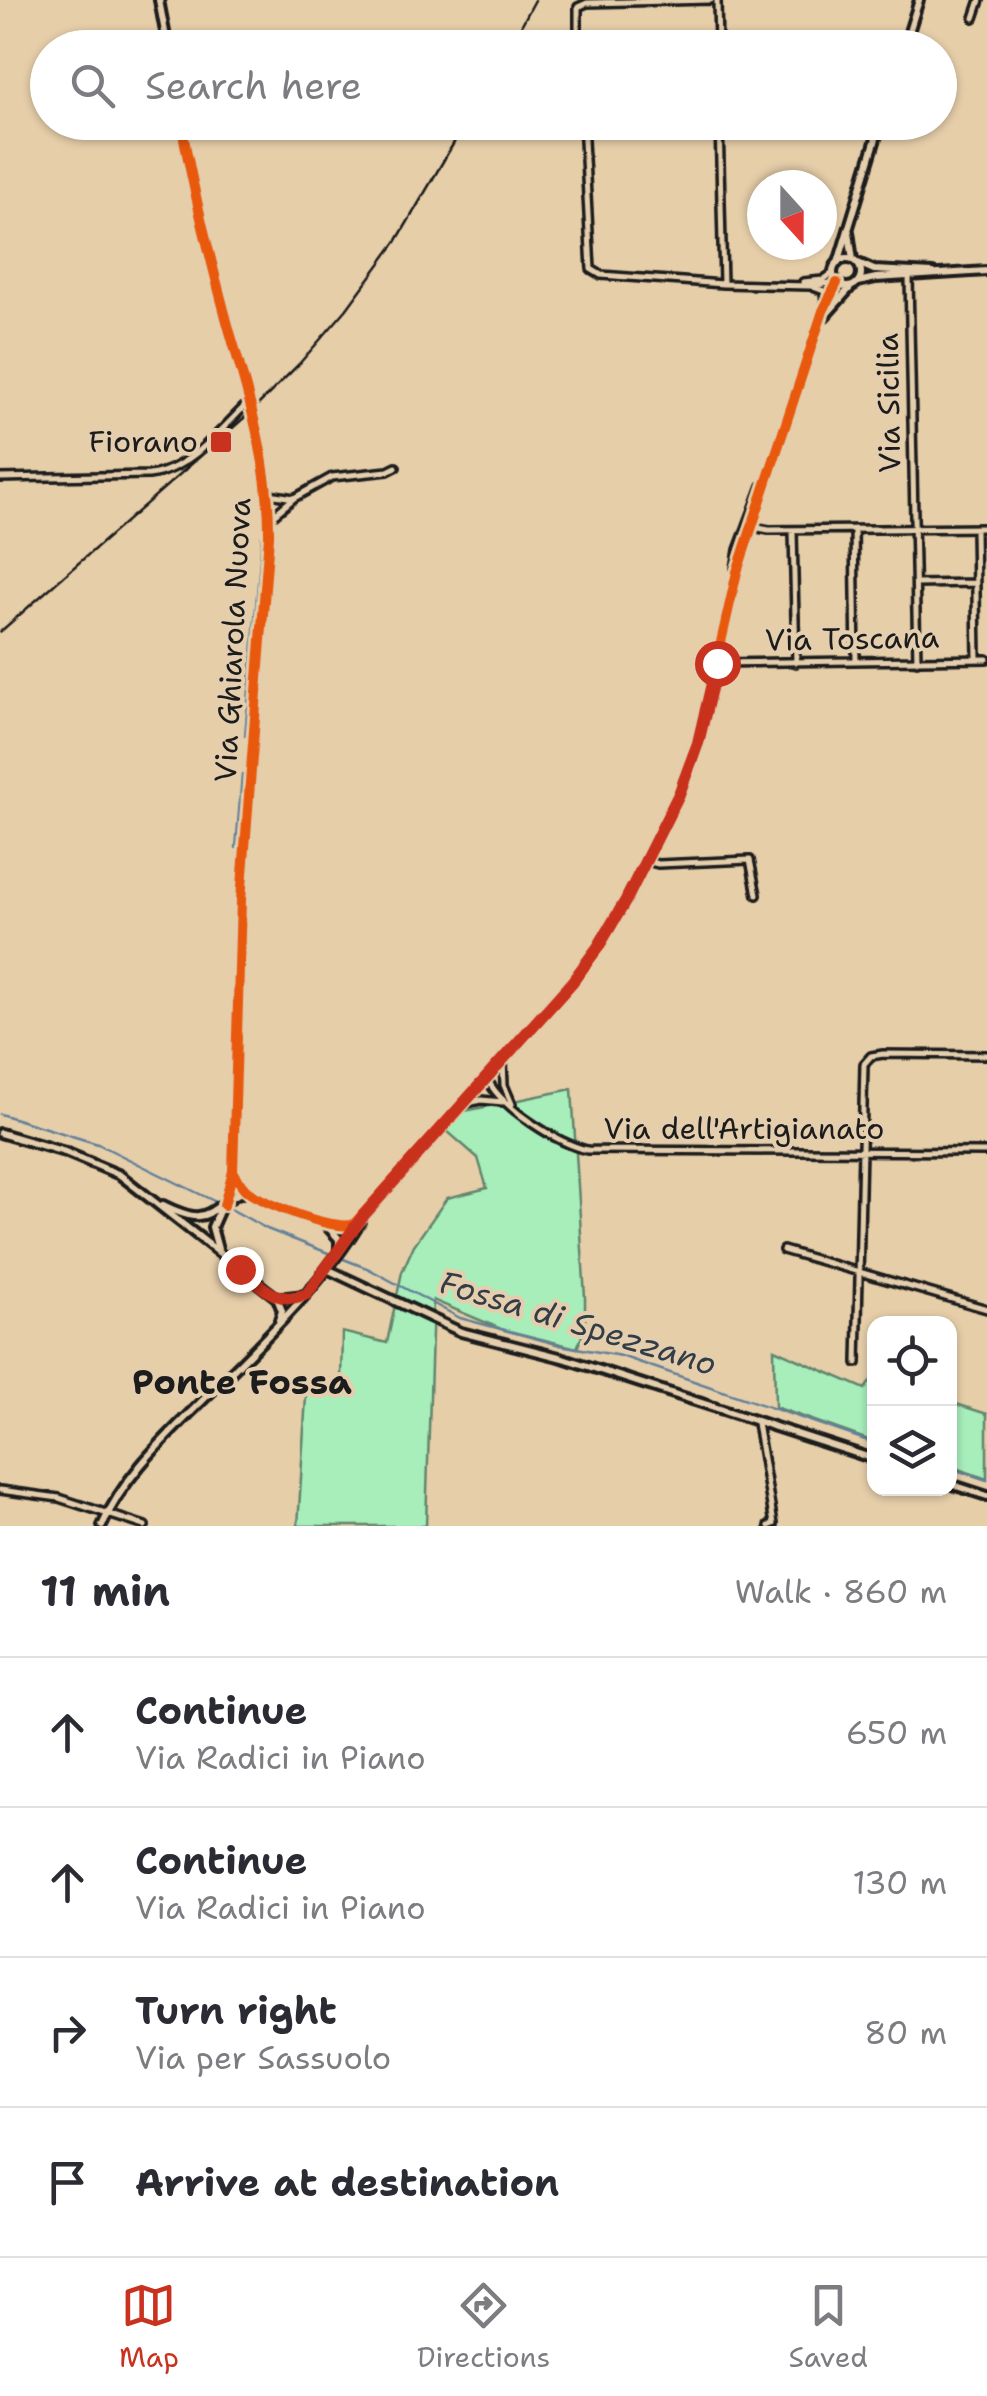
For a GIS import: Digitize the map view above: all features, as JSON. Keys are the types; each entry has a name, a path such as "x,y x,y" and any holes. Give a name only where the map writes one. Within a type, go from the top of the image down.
{"street":[{"path":"160,0 165,30"},
{"path":"578,30 578,7 588,3 714,0 716,30"},
{"path":"910,30 919,0"},
{"path":"974,18 980,0"},
{"name":"Via Ghiarola Nuova","path":"185,140 205,241 250,402 269,494 241,900 230,1196"},
{"path":"583,140 591,269 601,275 810,286 824,291 824,314"},
{"path":"720,140 723,284"},
{"path":"796,284 822,280 833,273 876,140"},
{"path":"824,314 861,274 848,232"},
{"path":"838,263 934,274"},
{"path":"810,286 987,271"},
{"path":"738,572 836,282 833,273"},
{"name":"Via Sicilia","path":"910,277 917,660"},
{"path":"0,478 149,476 168,472 250,402"},
{"path":"269,519 294,498 336,475 388,472 396,467"},
{"path":"102,1526 135,1470 307,1294 363,1216 595,952 646,861 679,794 698,743 742,543 766,481"},
{"path":"269,494 294,498"},
{"path":"742,543 753,527 756,499"},
{"path":"753,527 987,528"},
{"path":"975,528 977,659"},
{"path":"854,529 856,661"},
{"path":"793,530 796,663"},
{"path":"916,584 976,583"},
{"name":"Via Toscana","path":"717,663 987,659"},
{"path":"646,861 658,864 750,860 757,896"},
{"path":"857,1363 862,1072 870,1056 987,1055"},
{"name":"Via dell'Artigianato","path":"503,1059 504,1085 513,1107"},
{"path":"487,1078 504,1085"},
{"name":"Via dell'Artigianato","path":"487,1078 506,1102 548,1136 588,1150 987,1152"},
{"path":"462,1105 481,1100 506,1102"},
{"path":"0,1133 109,1169 158,1202 277,1298 282,1311 270,1332"},
{"path":"233,1171 250,1193"},
{"path":"219,1252 212,1232 219,1210 230,1196 239,1193 250,1193 345,1228 363,1216"},
{"path":"158,1202 191,1216 219,1210"},
{"path":"322,1222 337,1235 340,1248"},
{"path":"783,1250 987,1309"},
{"path":"326,1269 461,1332 564,1358 867,1457"},
{"path":"277,1298 296,1299 307,1294"},
{"path":"757,1422 774,1524 769,1526"},
{"path":"957,1486 987,1496"},
{"path":"0,1490 59,1498 144,1526"}],"green space":[{"path":"572,1089 585,1298 585,1329 577,1348 501,1329 433,1300 426,1526 298,1526 307,1380 341,1380 342,1332 387,1343 402,1272 414,1245 447,1198 487,1188 478,1158 447,1131 465,1111"},
{"path":"774,1349 865,1389 867,1386 867,1440 775,1407"},
{"path":"957,1404 987,1414 987,1479 957,1468"}],"waterway":[{"path":"245,736 262,535"},
{"path":"236,848 242,774"},
{"name":"Fossa di Spezzano","path":"0,1114 98,1144 220,1204"},
{"name":"Fossa di Spezzano","path":"227,1207 267,1229 369,1269 460,1318 560,1345 621,1356 867,1441"},
{"name":"Fossa di Spezzano","path":"957,1470 987,1480"}],"railway":[{"path":"519,30 535,0"},
{"path":"0,632 252,411 299,364 346,310 396,242 456,140"}],"cycle path":[{"path":"185,140 208,250 256,429 268,509 241,900 233,1171 224,1205"},
{"path":"233,1171 247,1191 268,1203 317,1221 354,1224 573,982 599,947 679,794 698,743 737,572 823,311 837,283"}],"place":[{"name":"Fiorano","path":"221,442"}],"district":[{"name":"Ponte Fossa","path":"242,1382"}],"route":[{"path":"240,1269 277,1298 296,1299 307,1294 363,1216 572,982 626,900 679,794 698,743 717,663"}]}
